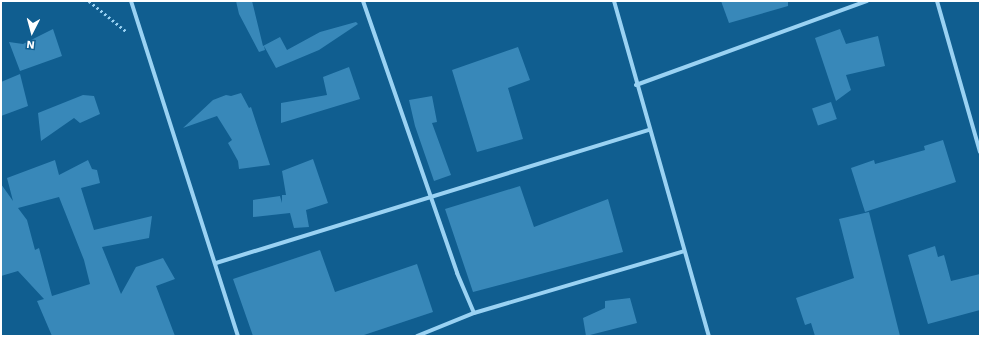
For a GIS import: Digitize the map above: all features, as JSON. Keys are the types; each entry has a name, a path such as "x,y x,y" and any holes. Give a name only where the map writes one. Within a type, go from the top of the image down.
{"street":[{"path":"131,1 216,263 238,336"},
{"path":"363,1 456,273 474,313"},
{"path":"614,1 649,130 709,336"},
{"path":"636,84 867,1"},
{"path":"937,1 980,152"},
{"path":"216,263 649,130"},
{"path":"417,336 474,313 684,251"}],"path":[{"path":"89,1 145,45"}],"building":[{"path":"236,1 252,1 263,46 280,37 287,50 320,32 356,22 358,24 319,50 276,68 264,46 265,50 259,52 239,14"},
{"path":"721,1 788,1 788,6 729,23"},
{"path":"53,29 62,56 20,71 9,42 23,44"},
{"path":"840,29 846,44 878,36 885,66 846,75 851,90 836,101 815,38"},
{"path":"518,47 530,80 508,88 523,139 477,152 452,70"},
{"path":"349,67 360,99 281,123 281,103 327,95 323,77"},
{"path":"20,74 28,106 1,116 1,82"},
{"path":"241,93 249,108 251,107 270,165 239,169 238,161 228,143 232,140 217,116 183,128 213,100 226,95 231,96"},
{"path":"83,95 94,96 100,114 80,123 74,118 41,141 38,113"},
{"path":"432,96 437,122 432,123 451,175 434,181 415,126 409,100"},
{"path":"831,102 837,119 818,126 812,109"},
{"path":"943,140 956,182 865,212 851,168 874,160 875,164 925,150 924,146"},
{"path":"313,159 328,203 306,210 309,227 294,228 290,213 253,217 253,200 280,196 282,203 282,195 286,195 282,171"},
{"path":"55,160 59,175 88,160 92,169 97,170 100,183 81,188 94,230 152,216 149,238 102,247 121,294 136,267 163,258 175,279 156,286 175,336 52,336 37,301 44,299 18,271 1,276 1,184 13,201 7,178","holes":["59,197 84,260 90,284 52,296 39,248 35,250 27,220 18,208"]},
{"path":"520,186 534,227 608,199 623,252 473,292 445,209"},
{"path":"869,212 900,336 815,336 811,323 805,325 796,298 854,278 839,219"},
{"path":"935,246 938,257 944,255 951,281 980,274 980,310 928,324 908,255"},
{"path":"320,250 335,292 417,264 433,312 361,336 253,336 233,279"},
{"path":"630,298 637,323 586,336 583,318 605,308 605,301"}]}
